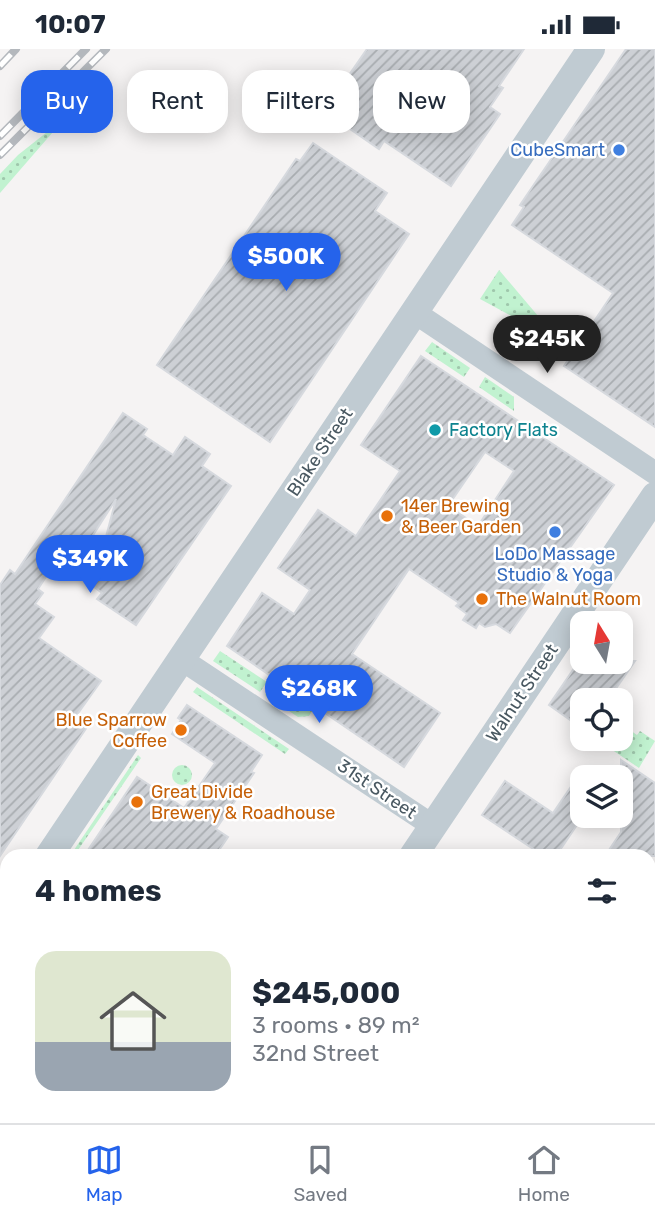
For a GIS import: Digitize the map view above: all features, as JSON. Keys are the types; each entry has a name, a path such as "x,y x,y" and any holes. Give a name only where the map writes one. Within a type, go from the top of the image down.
{"street":[{"name":"Blake Street","path":"54,849 591,49"},
{"path":"414,312 655,473"},
{"name":"Walnut Street","path":"418,849 655,496"},
{"name":"31st Street","path":"181,659 433,826"}],"green space":[{"path":"46,133 52,133 0,193 0,174 18,155"},
{"path":"499,270 544,323 535,329 480,299"},
{"path":"432,342 470,368 464,377 425,351"},
{"path":"485,377 514,397 514,411 479,387"},
{"path":"220,651 267,682 260,692 213,661"},
{"path":"272,685 312,711 309,716 298,717 265,695"},
{"path":"197,687 289,749 285,754 193,692"},
{"path":"640,731 655,741 639,768 614,751 633,751 633,732 637,735"},
{"path":"138,755 141,758 79,849 75,849"},
{"path":"182,765 189,768 192,775 189,782 182,785 175,782 172,775 175,768"}],"building":[{"path":"367,49 524,49 499,86 503,88 490,107 500,114 451,186 384,141 379,149 356,133 359,133 359,70 352,70"},
{"path":"626,49 655,49 655,427 564,366 613,293 512,225 524,207 520,205"},
{"path":"313,143 387,193 375,211 409,234 270,442 157,365 296,159 300,161"},
{"path":"421,356 614,485 510,633 496,624 485,627 479,623 476,628 463,620 467,614 456,606 459,603 409,569 352,654 440,713 404,767 227,646 262,593 294,614 310,590 278,568 318,510 356,536 400,471 361,445","holes":["485,452 514,471 478,526 448,506"]},
{"path":"123,413 147,429 143,435 173,455 185,437 210,454 202,466 231,486 136,625 97,599 102,593 93,586 116,499 69,573 55,563 38,589 43,593 35,604 54,617 39,638 101,681 74,719 87,727 5,849 0,849 0,585 10,570 15,574"},
{"path":"570,674 626,674 616,688 570,688 570,720 549,705"},
{"path":"187,705 262,755 251,772 254,773 216,829 228,837 220,849 89,849 137,777 184,808 215,763 172,734 181,720 178,718"},
{"path":"633,768 655,783 655,849 610,849 621,828 633,828"},
{"path":"505,781 553,813 570,788 570,828 575,828 561,849 533,849 482,815"}],"railway":[{"path":"0,66 16,49"},
{"path":"0,136 86,49"},
{"path":"0,155 106,49"}],"place":[{"name":"CubeSmart","path":"619,150"},
{"name":"Factory Flats","path":"435,430"},
{"name":"14er Brewing & Beer Garden","path":"387,516"},
{"name":"LoDo Massage Studio & Yoga","path":"555,532"},
{"name":"The Walnut Room","path":"482,599"},
{"name":"Blue Sparrow Coffee","path":"181,730"},
{"name":"Great Divide Brewery & Roadhouse","path":"137,802"}]}
